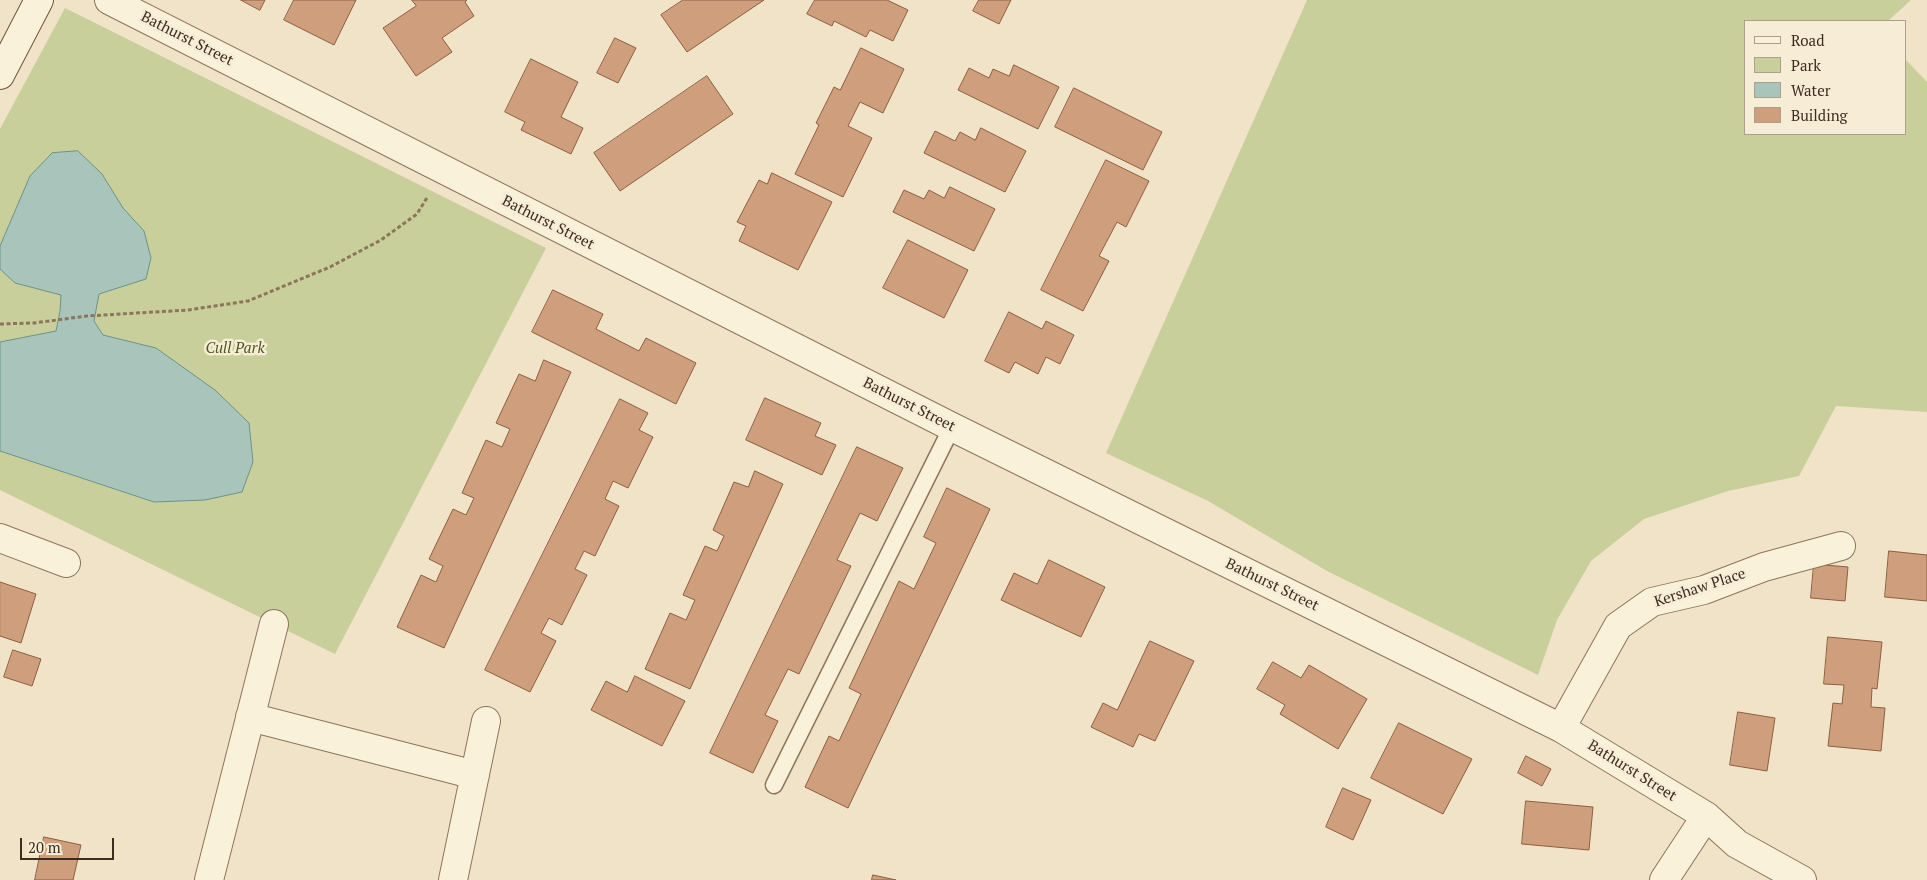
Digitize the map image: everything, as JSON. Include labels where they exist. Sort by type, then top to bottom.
[{"type":"street","points":[[0,75],[39,0]]},
{"type":"street","name":"Bathurst Street","points":[[109,0],[952,427],[1560,728],[1706,816],[1738,844],[1802,880]]},
{"type":"street","points":[[0,538],[66,563]]},
{"type":"street","name":"Kershaw Place","points":[[1560,728],[1618,626],[1652,602],[1704,590],[1764,566],[1841,546]]},
{"type":"street","points":[[210,880],[274,624]]},
{"type":"street","points":[[250,717],[475,775]]},
{"type":"street","points":[[453,880],[486,721]]},
{"type":"street","points":[[1664,880],[1706,816]]},
{"type":"lane","points":[[774,785],[952,427]]},
{"type":"path","points":[[0,324],[34,323],[87,316],[188,310],[248,301],[330,267],[381,240],[417,214],[431,191]]},
{"type":"green space","points":[[1307,0],[1911,0],[1889,20],[1744,20],[1744,135],[1907,135],[1907,61],[1927,82],[1927,412],[1836,406],[1799,476],[1728,491],[1644,519],[1591,561],[1557,620],[1538,675],[1327,571],[1208,501],[1106,453]]},
{"type":"green space","name":"Cull Park","points":[[65,8],[546,248],[335,654],[0,490],[0,129]]},
{"type":"water","points":[[78,151],[102,174],[123,208],[144,231],[151,258],[146,279],[99,294],[94,321],[103,335],[156,348],[215,390],[249,423],[253,462],[242,492],[205,500],[154,502],[0,451],[0,342],[56,331],[61,295],[15,283],[0,269],[0,246],[30,176],[52,153]]},
{"type":"building","points":[[241,0],[265,0],[260,10]]},
{"type":"building","points":[[294,0],[356,0],[334,45],[284,20]]},
{"type":"building","points":[[412,0],[467,0],[465,2],[474,16],[442,38],[452,52],[416,76],[383,28],[416,6]]},
{"type":"building","points":[[683,0],[764,0],[687,52],[661,15]]},
{"type":"building","points":[[815,0],[887,0],[908,10],[893,41],[870,30],[866,37],[834,21],[832,26],[807,14]]},
{"type":"building","points":[[979,0],[1011,0],[999,24],[973,11]]},
{"type":"building","points":[[615,38],[636,48],[618,83],[597,73]]},
{"type":"building","points":[[861,48],[904,69],[883,113],[860,102],[848,126],[872,138],[843,197],[795,174],[819,125],[816,123],[834,87],[840,90]]},
{"type":"building","points":[[531,59],[578,82],[561,117],[583,128],[571,154],[521,130],[525,122],[505,112]]},
{"type":"building","points":[[1014,65],[1059,87],[1038,129],[958,90],[969,68],[989,78],[993,69],[1009,76]]},
{"type":"building","points":[[707,76],[733,114],[620,191],[594,153]]},
{"type":"building","points":[[1074,88],[1162,132],[1143,170],[1055,127]]},
{"type":"building","points":[[981,128],[1026,151],[1005,192],[924,153],[935,131],[955,141],[960,132],[975,140]]},
{"type":"building","points":[[1106,160],[1149,181],[1126,227],[1117,222],[1099,256],[1109,261],[1083,311],[1041,290]]},
{"type":"building","points":[[772,173],[832,202],[798,270],[739,241],[746,226],[737,222],[759,180],[767,184]]},
{"type":"building","points":[[950,187],[995,209],[974,251],[893,212],[904,190],[924,199],[929,190],[944,198]]},
{"type":"building","points":[[908,240],[968,270],[944,318],[883,288]]},
{"type":"building","points":[[553,290],[603,314],[596,329],[639,351],[646,338],[696,363],[676,404],[532,332]]},
{"type":"building","points":[[1009,312],[1042,329],[1046,321],[1074,335],[1060,364],[1046,357],[1038,374],[1015,362],[1009,373],[985,361]]},
{"type":"building","points":[[544,360],[571,372],[444,648],[397,627],[421,575],[436,582],[443,566],[429,559],[453,509],[466,515],[474,498],[462,493],[486,440],[502,447],[510,429],[496,423],[519,374],[535,381]]},
{"type":"building","points":[[765,398],[821,423],[815,436],[836,445],[822,475],[746,440]]},
{"type":"building","points":[[620,399],[648,413],[639,430],[653,437],[628,488],[613,481],[605,499],[619,506],[595,556],[584,551],[575,569],[587,575],[562,625],[549,618],[541,633],[556,641],[530,692],[485,670]]},
{"type":"building","points":[[857,447],[903,468],[877,521],[860,513],[837,560],[851,566],[799,674],[788,669],[765,715],[778,721],[753,773],[710,753]]},
{"type":"building","points":[[755,471],[783,484],[690,689],[645,669],[670,613],[686,620],[695,600],[683,595],[705,546],[717,551],[724,536],[713,530],[734,482],[748,487]]},
{"type":"building","points":[[947,488],[990,509],[848,808],[805,787],[829,736],[839,741],[861,694],[849,688],[899,581],[914,589],[936,543],[924,537]]},
{"type":"building","points":[[1889,551],[1927,555],[1927,601],[1885,597]]},
{"type":"building","points":[[1049,560],[1105,587],[1081,637],[1001,600],[1014,573],[1037,584]]},
{"type":"building","points":[[1814,564],[1848,567],[1845,601],[1811,598]]},
{"type":"building","points":[[0,582],[36,594],[21,643],[0,636]]},
{"type":"building","points":[[1828,637],[1882,642],[1877,689],[1872,688],[1871,707],[1885,708],[1881,751],[1828,746],[1833,703],[1842,704],[1844,685],[1824,684]]},
{"type":"building","points":[[1150,641],[1194,661],[1155,741],[1139,734],[1133,747],[1091,727],[1103,703],[1117,710]]},
{"type":"building","points":[[13,650],[41,659],[32,686],[4,677]]},
{"type":"building","points":[[1273,662],[1301,678],[1309,665],[1367,699],[1338,749],[1280,714],[1285,705],[1257,689]]},
{"type":"building","points":[[635,676],[685,701],[662,746],[591,710],[606,681],[627,692]]},
{"type":"building","points":[[1738,712],[1775,718],[1767,771],[1730,765]]},
{"type":"building","points":[[1399,723],[1472,759],[1443,814],[1371,778]]},
{"type":"building","points":[[1526,756],[1551,769],[1542,786],[1518,773]]},
{"type":"building","points":[[1343,788],[1371,800],[1353,840],[1326,827]]},
{"type":"building","points":[[1526,801],[1593,807],[1589,850],[1522,844]]},
{"type":"building","points":[[44,837],[81,845],[73,880],[35,880]]},
{"type":"building","points":[[873,875],[896,880],[872,880]]}]
